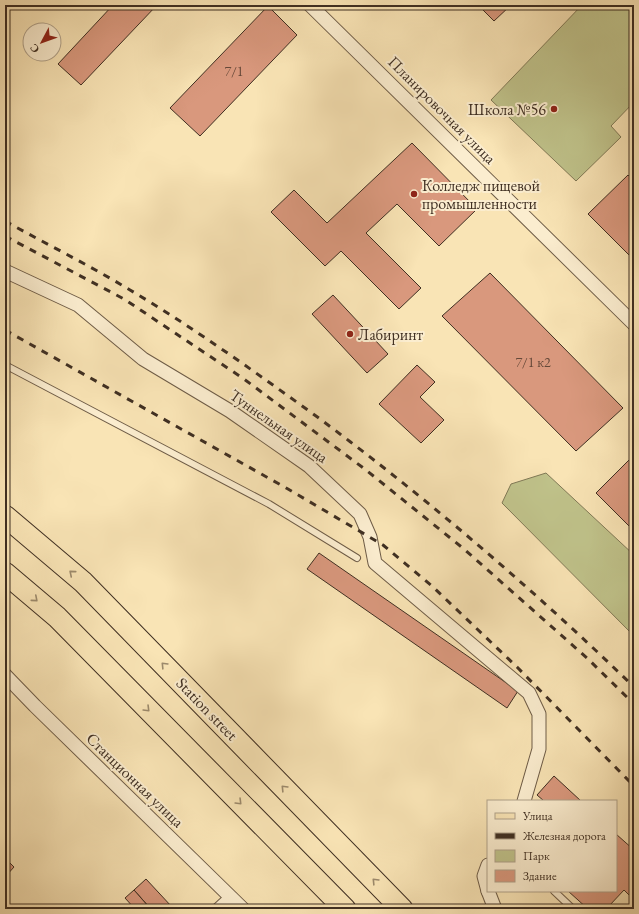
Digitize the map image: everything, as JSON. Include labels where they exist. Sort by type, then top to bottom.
[{"type":"main road","name":"Station street","points":[[5,516],[83,582],[402,909]]},
{"type":"main road","points":[[5,573],[56,618],[345,909]]},
{"type":"street","name":"Планировочная улица","points":[[310,5],[634,324]]},
{"type":"street","name":"Туннельная улица","points":[[5,271],[78,305],[143,359],[230,411],[309,466],[360,514],[370,537],[375,563],[529,693],[539,714],[539,749],[524,800]]},
{"type":"street","name":"Станционная улица","points":[[5,675],[230,898],[243,909]]},
{"type":"street","points":[[487,868],[484,876],[487,887]]},
{"type":"street","points":[[488,892],[495,909]]},
{"type":"street","points":[[219,909],[230,898]]},
{"type":"lane","points":[[5,365],[269,504],[357,558]]},
{"type":"lane","points":[[555,892],[573,909]]},
{"type":"green space","points":[[582,5],[634,5],[634,102],[611,126],[621,137],[576,181],[491,100]]},
{"type":"green space","points":[[546,473],[634,555],[634,636],[502,503],[511,484]]},
{"type":"building","points":[[113,5],[157,5],[81,85],[58,64],[62,62],[62,60]]},
{"type":"building","points":[[478,5],[511,5],[494,21]]},
{"type":"building","points":[[268,6],[297,35],[200,136],[170,108]]},
{"type":"building","points":[[412,143],[477,209],[439,246],[397,204],[366,233],[421,288],[399,309],[341,251],[325,266],[271,212],[294,190],[327,223]]},
{"type":"building","points":[[628,175],[634,181],[634,260],[588,214]]},
{"type":"building","points":[[490,273],[623,408],[576,451],[442,316]]},
{"type":"building","name":"Лабиринт","points":[[333,295],[388,354],[367,373],[312,314]]},
{"type":"building","points":[[417,365],[435,382],[420,397],[444,420],[421,443],[379,404]]},
{"type":"building","points":[[634,455],[634,531],[596,493]]},
{"type":"building","points":[[319,553],[518,691],[507,708],[307,569]]},
{"type":"building","points":[[554,776],[580,800],[543,800],[537,795]]},
{"type":"building","points":[[617,835],[634,850],[634,900],[624,890],[609,906],[612,909],[588,909],[569,892],[617,892]]},
{"type":"building","points":[[5,858],[14,867],[5,877]]},
{"type":"building","points":[[146,879],[172,907],[170,909],[151,909],[134,890]]},
{"type":"building","points":[[134,890],[148,906],[144,909],[135,909],[125,898]]},
{"type":"railway","points":[[5,221],[115,281],[154,305],[270,383],[358,447],[480,546],[558,615],[634,687]]},
{"type":"railway","points":[[5,236],[124,299],[244,379],[366,470],[464,549],[587,658],[634,704]]},
{"type":"railway","points":[[5,330],[288,489],[383,545],[432,586],[517,667],[634,786]]},
{"type":"place","name":"Школа №56","points":[[554,109]]},
{"type":"place","name":"Колледж пищевой промышленности","points":[[414,194]]},
{"type":"place","name":"Лабиринт","points":[[350,334]]}]
